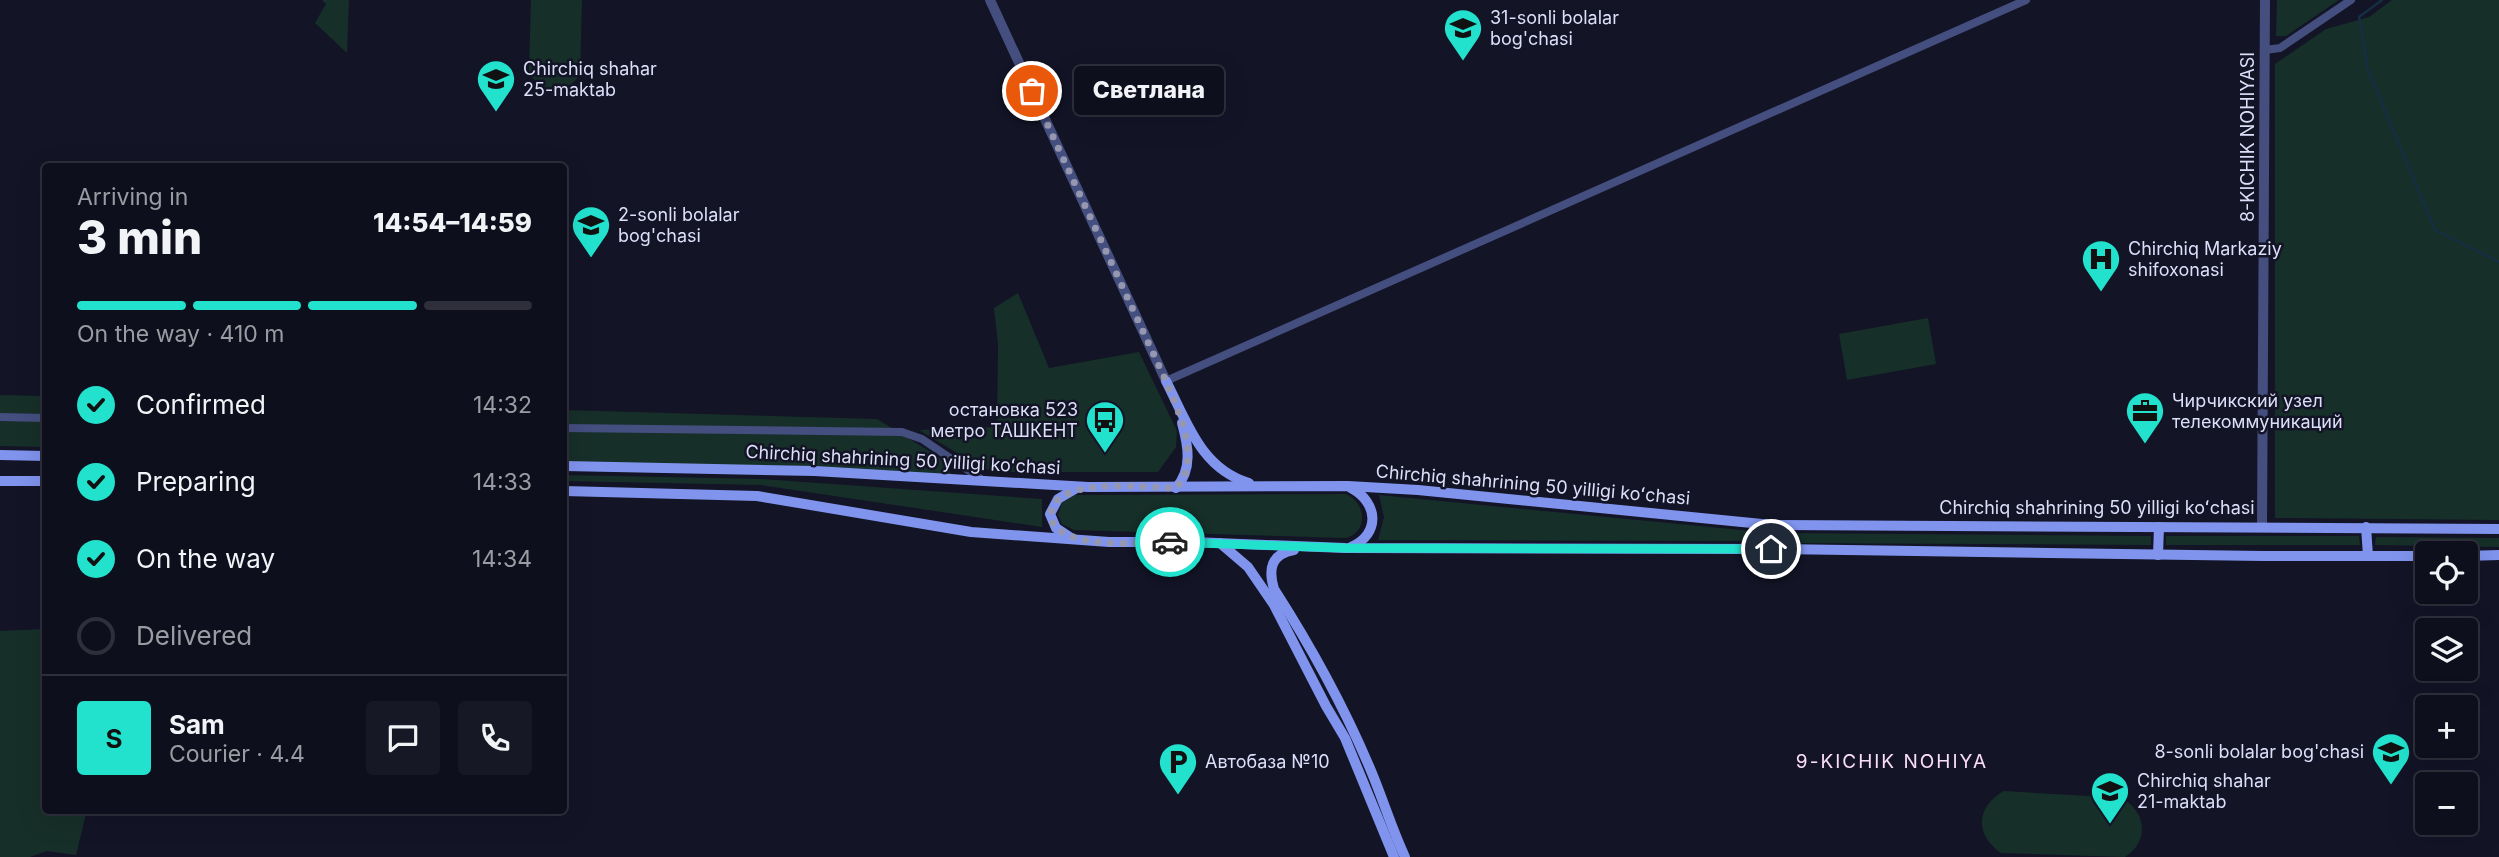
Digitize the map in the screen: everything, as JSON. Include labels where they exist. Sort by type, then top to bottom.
[{"type":"main road","points":[[1166,381],[1208,459],[1237,480],[1262,486]]},
{"type":"main road","points":[[1166,381],[1188,446],[1187,470],[1176,488]]},
{"type":"main road","points":[[0,456],[42,456]]},
{"type":"main road","name":"Chirchiq shahrining 50 yilligi koʻchasi","points":[[567,466],[815,471],[1088,487],[1348,486],[1418,490],[1772,524],[2499,529]]},
{"type":"main road","points":[[0,481],[42,481]]},
{"type":"main road","points":[[1345,548],[1366,538],[1373,517],[1366,498],[1348,486]]},
{"type":"main road","points":[[1086,540],[1071,538],[1059,531],[1053,524],[1051,514],[1054,503],[1062,495],[1088,487]]},
{"type":"main road","points":[[567,491],[757,496],[971,532],[1086,540],[1345,548],[1771,549],[2415,556]]},
{"type":"main road","points":[[1771,549],[1772,524]]},
{"type":"main road","points":[[2158,555],[2159,527]]},
{"type":"main road","points":[[2366,527],[2368,556]]},
{"type":"main road","points":[[1220,543],[1248,567],[1274,605],[1345,738],[1394,857]]},
{"type":"main road","points":[[1311,547],[1288,551],[1274,558],[1270,568],[1272,584],[1346,716],[1405,857]]},
{"type":"main road","points":[[2478,555],[2499,555]]},
{"type":"street","points":[[990,0],[1166,381],[2026,0]]},
{"type":"street","name":"8-KICHIK NOHIYASI","points":[[2262,526],[2265,0]]},
{"type":"street","points":[[2265,50],[2280,48],[2350,0]]},
{"type":"street","points":[[0,417],[42,418]]},
{"type":"street","points":[[567,428],[902,432],[922,439],[986,482]]},
{"type":"green space","points":[[322,0],[349,0],[347,53],[315,23],[326,4]]},
{"type":"green space","points":[[531,0],[582,0],[580,74],[575,81],[561,89],[547,89],[534,80],[529,72]]},
{"type":"green space","points":[[2277,0],[2339,0],[2286,36],[2276,36]]},
{"type":"green space","points":[[2392,0],[2499,0],[2499,520],[2275,518],[2275,64],[2326,29],[2369,17]]},
{"type":"green space","points":[[1018,293],[1049,368],[1139,352],[1177,431],[1176,447],[1158,472],[996,472],[980,467],[919,430],[997,427],[998,345],[994,308]]},
{"type":"green space","points":[[1928,318],[1936,364],[1847,380],[1839,334]]},
{"type":"green space","points":[[0,395],[42,396],[42,447],[0,446]]},
{"type":"green space","points":[[567,410],[877,419],[939,457],[948,465],[951,474],[567,462]]},
{"type":"green space","points":[[567,475],[761,479],[1042,499],[1042,527],[761,485],[567,481]]},
{"type":"green space","points":[[1346,494],[1358,504],[1362,517],[1359,529],[1346,538],[1074,530],[1062,524],[1058,515],[1062,503],[1075,495]]},
{"type":"green space","points":[[1379,495],[1762,532],[1763,536],[1758,541],[1378,540],[1384,517]]},
{"type":"green space","points":[[1781,533],[2151,536],[2151,545],[1780,543]]},
{"type":"green space","points":[[2166,536],[2359,536],[2360,545],[2166,545]]},
{"type":"green space","points":[[2376,537],[2499,538],[2499,547],[2478,547],[2478,541],[2415,541],[2415,546],[2375,545]]},
{"type":"green space","points":[[42,629],[42,814],[86,814],[76,855],[47,851],[30,857],[0,857],[0,631]]},
{"type":"green space","points":[[2004,791],[2122,798],[2136,811],[2142,827],[2141,835],[2133,850],[2125,857],[2001,853],[1986,838],[1982,821],[1988,805]]},
{"type":"waterway","points":[[2382,0],[2359,17],[2368,70],[2435,230],[2499,262]]},
{"type":"way so far","points":[[1032,91],[1166,381],[1188,446],[1187,470],[1176,488],[1088,487],[1072,490],[1054,503],[1051,519],[1059,531],[1078,540],[1170,542]]},
{"type":"place","name":"31-sonli bolalar bog'chasi","points":[[1463,62]]},
{"type":"place","name":"Светлана","points":[[1032,91]]},
{"type":"place","name":"Chirchiq shahar 25-maktab","points":[[496,113]]},
{"type":"place","name":"2-sonli bolalar bog'chasi","points":[[591,259]]},
{"type":"place","name":"Chirchiq Markaziy shifoxonasi","points":[[2101,293]]},
{"type":"place","name":"Чирчикский узел телекоммуникаций","points":[[2145,445]]},
{"type":"place","name":"остановка 523 метро ТАШКЕНТ","points":[[1105,454]]},
{"type":"place","name":"8-sonli bolalar bog'chasi","points":[[2391,786]]},
{"type":"place","name":"Автобаза №10","points":[[1178,796]]},
{"type":"place","name":"Chirchiq shahar 21-maktab","points":[[2110,825]]},
{"type":"district","name":"9-KICHIK NOHIYA","points":[[1892,761]]},
{"type":"route","points":[[1170,542],[1345,548],[1771,549]]}]
